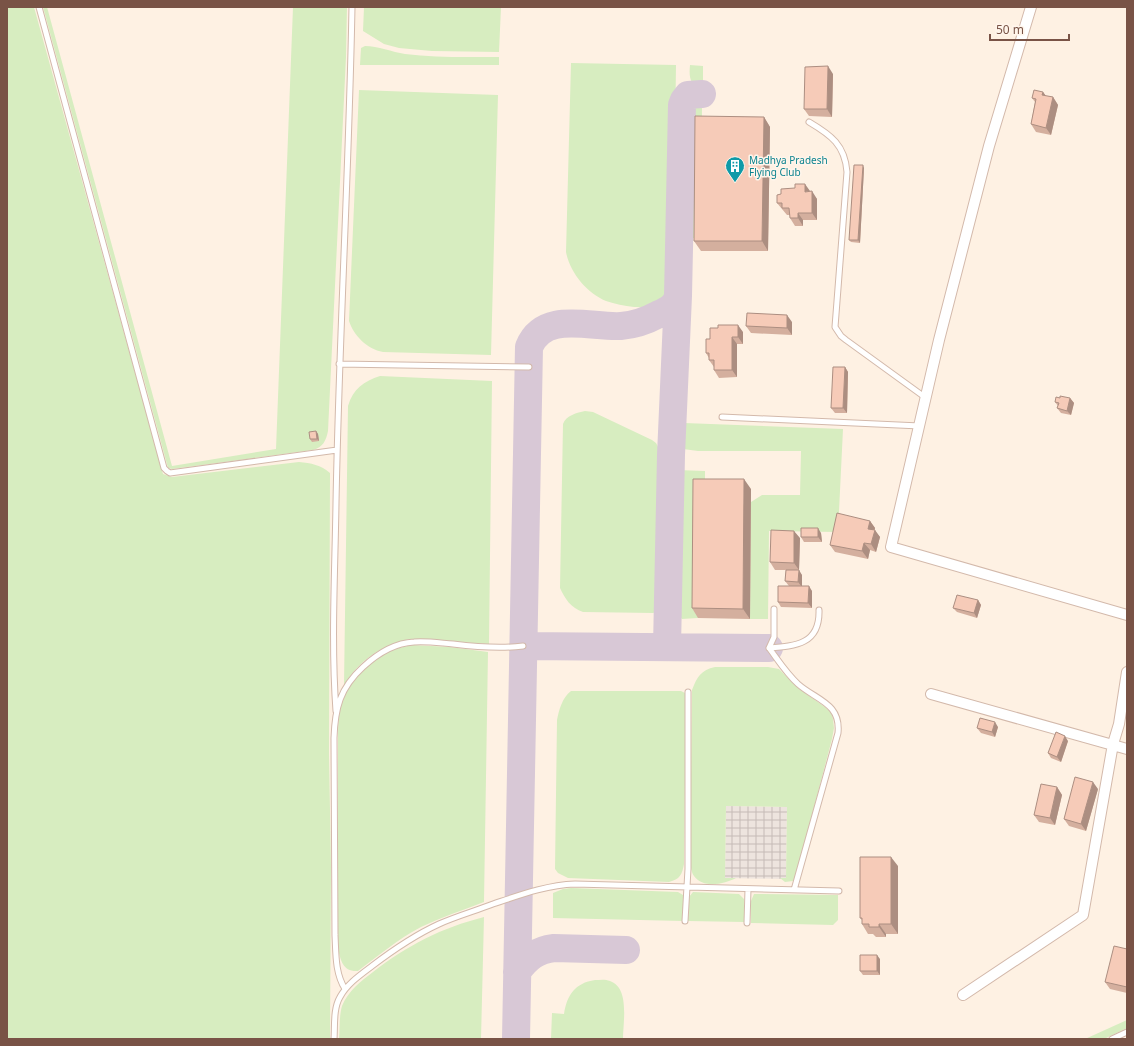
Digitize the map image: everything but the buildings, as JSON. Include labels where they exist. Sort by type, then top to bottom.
[{"type":"street","points":[[1031,7],[991,139],[939,340],[891,547],[1127,615]]},
{"type":"street","points":[[963,995],[1083,915],[1113,744],[1123,724],[1127,672]]},
{"type":"street","points":[[931,694],[1127,749]]},
{"type":"lane","points":[[39,7],[165,469],[170,473],[337,450]]},
{"type":"lane","points":[[336,711],[333,669],[337,450],[352,7]]},
{"type":"lane","points":[[809,122],[833,138],[844,153],[846,162],[847,172],[835,327],[841,336],[846,340],[926,398]]},
{"type":"lane","points":[[339,364],[529,367]]},
{"type":"lane","points":[[722,417],[920,426]]},
{"type":"lane","points":[[769,648],[774,637],[774,609]]},
{"type":"lane","points":[[769,648],[792,646],[801,643],[810,637],[818,624],[819,610]]},
{"type":"lane","points":[[345,990],[341,983],[337,966],[335,935],[333,774],[334,727],[336,711],[341,695],[346,686],[357,673],[382,652],[393,647],[414,642],[485,648],[523,646]]},
{"type":"lane","points":[[769,648],[784,669],[798,684],[829,705],[834,711],[839,724],[838,733],[794,890]]},
{"type":"lane","points":[[685,921],[688,869],[688,692]]},
{"type":"lane","points":[[334,1039],[337,1004],[345,990],[352,982],[386,955],[418,934],[440,924],[518,895],[563,884],[839,891]]},
{"type":"lane","points":[[747,923],[748,889]]},
{"type":"lane","points":[[1112,1039],[1127,1032]]},
{"type":"shaded area","points":[[726,806],[787,807],[786,879],[725,878]]},
{"type":"green space","points":[[7,7],[34,7],[163,474],[172,477],[299,462],[316,465],[330,473],[330,1039],[7,1039]]},
{"type":"green space","points":[[43,7],[47,7],[172,466],[276,449],[293,7],[347,7],[346,57],[328,431],[325,441],[319,447],[313,450],[172,469],[168,468]]},
{"type":"green space","points":[[364,7],[501,7],[499,52],[432,51],[399,48],[384,44],[363,31]]},
{"type":"green space","points":[[365,46],[405,54],[428,56],[499,57],[499,65],[360,65],[361,48]]},
{"type":"green space","points":[[571,63],[676,65],[673,278],[666,297],[658,305],[646,308],[620,305],[606,301],[586,288],[575,275],[568,260],[566,252]]},
{"type":"green space","points":[[690,65],[703,66],[703,87],[698,87],[692,83],[690,77]]},
{"type":"green space","points":[[359,90],[498,95],[491,355],[383,352],[367,345],[358,337],[351,327],[349,321]]},
{"type":"green space","points":[[697,103],[702,104],[701,238],[685,238],[688,115],[693,105]]},
{"type":"green space","points":[[380,376],[492,381],[489,644],[409,639],[389,646],[372,655],[357,668],[344,685],[348,406],[356,390],[360,386],[369,380]]},
{"type":"green space","points":[[585,411],[593,412],[652,440],[656,443],[663,456],[665,478],[660,608],[657,612],[583,612],[569,603],[560,588],[563,424],[569,416]]},
{"type":"green space","points":[[684,423],[843,429],[838,532],[769,531],[768,619],[750,619],[751,502],[762,495],[800,495],[801,451],[698,451],[683,449],[682,440]]},
{"type":"green space","points":[[677,470],[705,471],[705,489],[700,489],[698,618],[682,619],[676,612]]},
{"type":"green space","points":[[413,645],[450,647],[488,652],[484,902],[421,927],[396,942],[358,971],[353,971],[346,968],[340,958],[338,949],[338,721],[340,708],[342,700],[350,684],[362,670],[376,658],[392,650]]},
{"type":"green space","points":[[715,667],[768,667],[779,669],[798,688],[831,712],[834,728],[832,739],[796,876],[793,881],[785,882],[780,878],[786,878],[787,807],[726,806],[725,878],[736,878],[726,882],[708,884],[698,880],[692,873],[690,861],[692,690],[696,681],[703,672]]},
{"type":"green space","points":[[571,691],[681,691],[685,693],[684,864],[678,878],[669,882],[568,878],[558,873],[555,869],[557,720],[563,701]]},
{"type":"green space","points":[[571,888],[678,892],[683,895],[683,921],[553,918],[553,893]]},
{"type":"green space","points":[[693,892],[739,894],[744,899],[744,922],[688,921],[689,897]]},
{"type":"green space","points":[[754,894],[838,895],[838,920],[833,925],[751,923],[751,901]]},
{"type":"green space","points":[[484,917],[481,1039],[339,1039],[342,1006],[351,991],[364,979],[386,962],[426,938],[453,926]]},
{"type":"green space","points":[[595,980],[610,981],[616,985],[620,991],[624,1006],[623,1039],[551,1039],[552,1013],[564,1014],[567,1001],[573,991],[582,984]]},
{"type":"green space","points":[[1127,1020],[1127,1028],[1104,1039],[1085,1039]]},
{"type":"taxiway","points":[[516,1039],[529,347],[536,336],[545,328],[569,323],[609,326],[631,325],[662,312],[671,307],[675,302],[678,296],[682,105],[688,95],[702,94]]},
{"type":"taxiway","points":[[667,647],[671,455],[678,296]]},
{"type":"taxiway","points":[[523,646],[769,648]]},
{"type":"taxiway","points":[[517,972],[537,953],[548,949],[626,950]]},
{"type":"place","name":"Madhya Pradesh Flying Club","points":[[735,183]]}]
